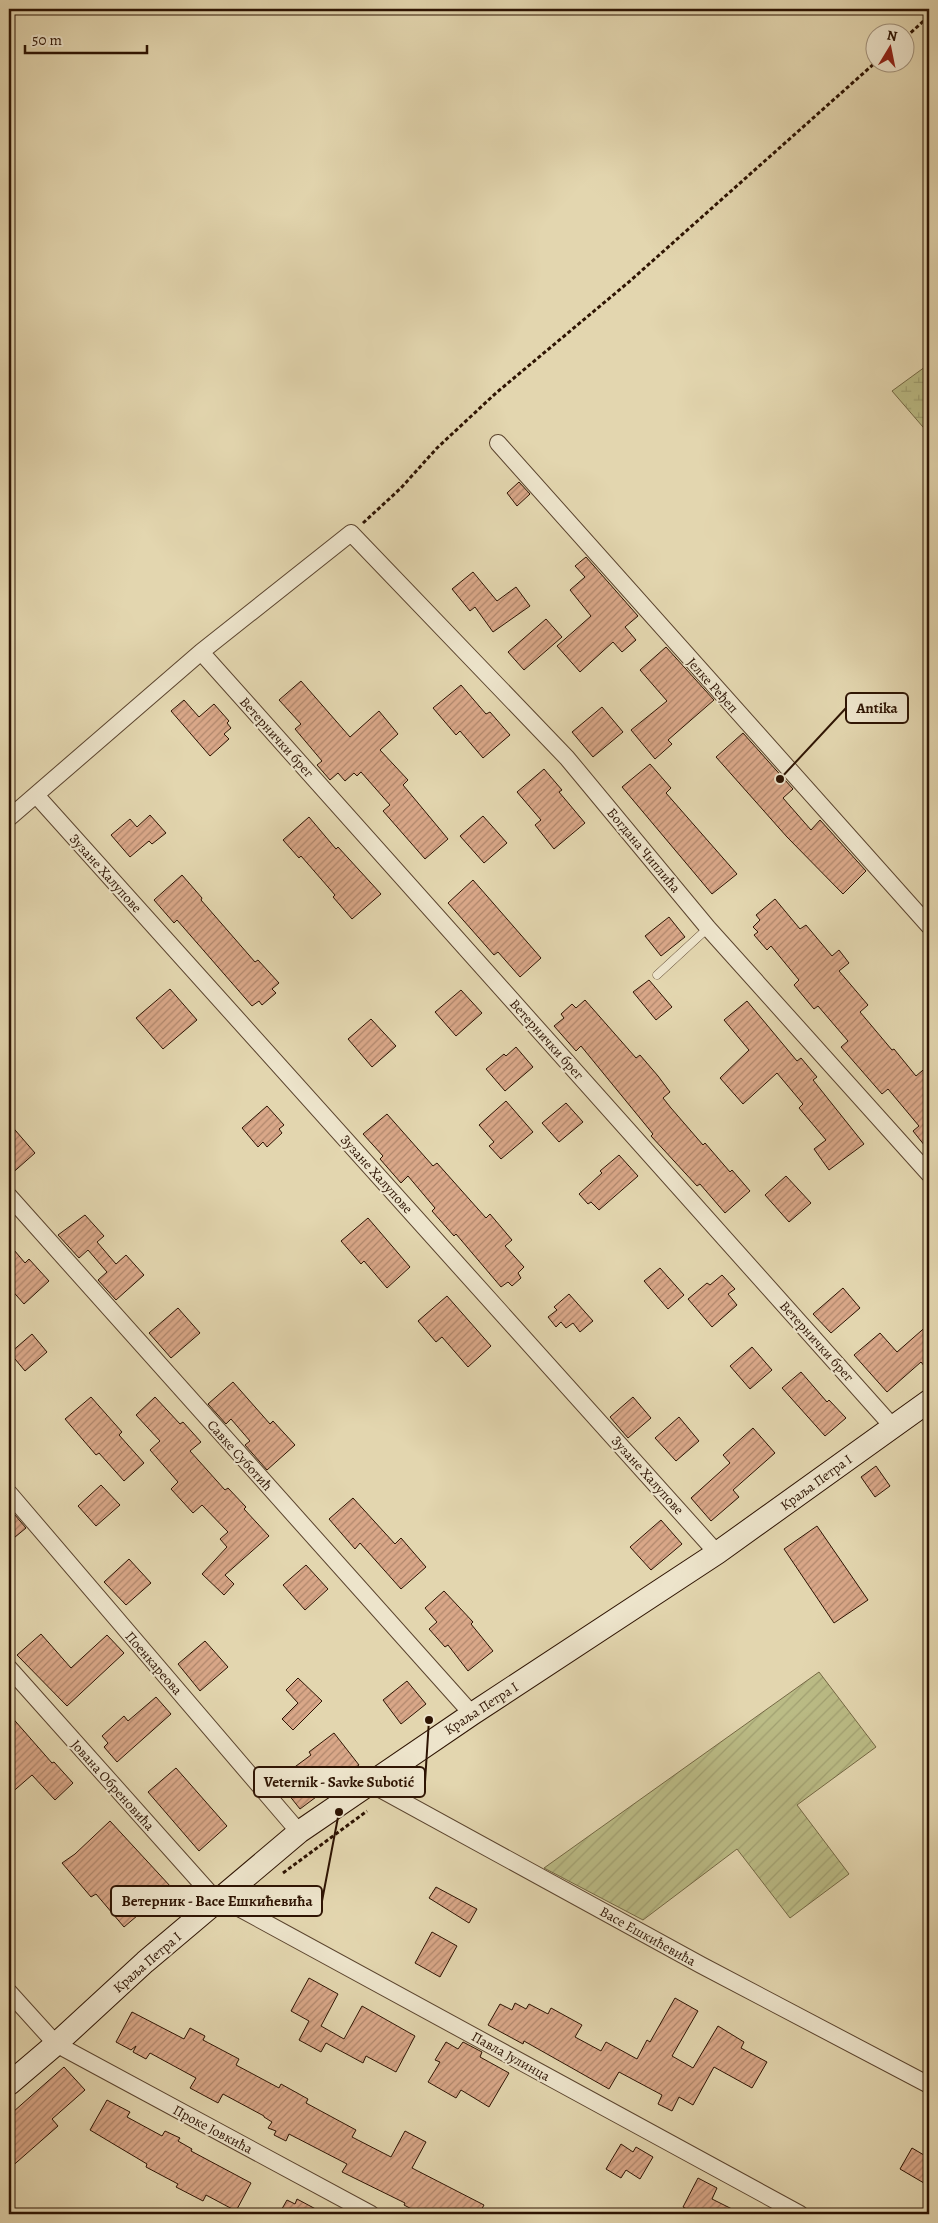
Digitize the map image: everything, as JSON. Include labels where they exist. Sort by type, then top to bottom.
[{"type":"street","name":"Јелке Ређеп","points":[[498,443],[929,926]]},
{"type":"street","points":[[9,818],[201,652],[351,533]]},
{"type":"street","name":"Богдана Чиплића","points":[[351,533],[567,758],[708,928],[929,1174]]},
{"type":"street","name":"Ветернички брег","points":[[201,652],[893,1427]]},
{"type":"street","name":"Зузане Халупове","points":[[36,795],[718,1553]]},
{"type":"street","name":"Савке Суботић","points":[[9,1196],[472,1714]]},
{"type":"street","name":"Краља Петра I","points":[[9,2084],[56,2044],[145,1962],[299,1832],[472,1714],[718,1553],[929,1401]]},
{"type":"street","name":"Поенкареова","points":[[9,1493],[299,1832]]},
{"type":"street","name":"Јована Обреновића","points":[[9,1668],[221,1898]]},
{"type":"street","name":"Васе Ешкићевића","points":[[369,1783],[701,1965],[929,2085]]},
{"type":"street","name":"Павла Јулинца","points":[[221,1898],[800,2214]]},
{"type":"street","name":"Проке Јовкића","points":[[9,1992],[56,2044],[371,2214]]},
{"type":"lane","points":[[657,975],[708,928]]},
{"type":"path","points":[[916,27],[929,16]]},
{"type":"path","points":[[351,533],[401,488],[437,448],[496,394],[630,281],[866,71]]},
{"type":"path","points":[[277,1877],[390,1794]]},
{"type":"green space","points":[[929,364],[929,434],[892,391]]},
{"type":"green space","points":[[819,1672],[876,1747],[797,1805],[849,1874],[790,1918],[737,1849],[643,1920],[544,1868]]},
{"type":"building","points":[[519,482],[530,494],[517,506],[507,493]]},
{"type":"building","points":[[586,557],[638,616],[625,627],[636,640],[622,652],[613,642],[580,672],[557,646],[591,616],[570,590],[585,577],[575,566]]},
{"type":"building","points":[[473,572],[497,601],[516,587],[530,606],[493,632],[475,607],[470,611],[452,589]]},
{"type":"building","points":[[546,619],[562,637],[524,670],[508,652]]},
{"type":"building","points":[[666,647],[714,700],[668,740],[672,744],[655,759],[631,730],[667,701],[640,670]]},
{"type":"building","points":[[301,681],[350,737],[379,711],[398,734],[380,750],[408,780],[403,785],[448,839],[425,859],[383,811],[390,805],[361,772],[357,776],[354,773],[345,781],[338,773],[330,780],[317,765],[322,761],[295,729],[301,724],[279,700]]},
{"type":"building","points":[[461,685],[486,714],[490,712],[510,735],[483,758],[460,731],[456,735],[433,708]]},
{"type":"building","points":[[184,700],[199,717],[214,704],[229,721],[227,723],[231,728],[224,734],[229,739],[210,756],[171,711]]},
{"type":"building","points":[[602,707],[623,732],[593,757],[572,732]]},
{"type":"building","points":[[743,733],[793,789],[783,798],[811,830],[820,820],[866,871],[843,894],[787,837],[716,757]]},
{"type":"building","points":[[650,764],[671,788],[666,793],[737,874],[712,894],[622,787]]},
{"type":"building","points":[[544,769],[562,790],[559,792],[585,823],[554,849],[535,825],[541,820],[517,792]]},
{"type":"building","points":[[150,815],[166,833],[152,844],[149,841],[130,857],[111,835],[130,819],[137,827]]},
{"type":"building","points":[[483,816],[507,843],[484,863],[460,836]]},
{"type":"building","points":[[309,817],[336,849],[338,847],[381,894],[352,919],[333,897],[335,895],[301,856],[299,858],[283,840]]},
{"type":"building","points":[[182,875],[202,898],[201,900],[255,962],[258,960],[279,983],[272,989],[276,993],[262,1005],[259,1001],[252,1006],[177,920],[174,923],[154,900]]},
{"type":"building","points":[[473,880],[541,958],[520,977],[498,952],[494,955],[448,903]]},
{"type":"building","points":[[775,899],[800,929],[806,925],[832,956],[839,950],[849,963],[839,971],[868,1005],[860,1012],[916,1076],[929,1065],[929,1151],[913,1131],[919,1126],[888,1089],[882,1094],[841,1047],[848,1041],[818,1006],[814,1009],[794,985],[799,980],[771,946],[767,950],[754,935],[758,932],[753,927],[760,920],[756,915]]},
{"type":"building","points":[[669,917],[685,937],[661,956],[645,936]]},
{"type":"building","points":[[649,980],[672,1007],[656,1020],[633,992]]},
{"type":"building","points":[[170,989],[197,1020],[163,1049],[136,1018]]},
{"type":"building","points":[[461,990],[482,1013],[456,1036],[435,1012]]},
{"type":"building","points":[[585,1000],[636,1058],[640,1055],[670,1092],[663,1098],[671,1108],[703,1145],[705,1143],[730,1172],[732,1170],[750,1191],[725,1213],[700,1184],[697,1186],[651,1136],[653,1134],[581,1046],[576,1051],[554,1026],[564,1018],[561,1014],[572,1004],[576,1008]]},
{"type":"building","points":[[747,1001],[797,1061],[801,1058],[817,1077],[813,1080],[864,1144],[829,1170],[814,1149],[826,1140],[799,1108],[803,1104],[777,1073],[743,1104],[720,1078],[749,1050],[724,1020]]},
{"type":"building","points":[[371,1019],[396,1046],[372,1067],[348,1039]]},
{"type":"building","points":[[516,1047],[533,1067],[505,1091],[486,1069]]},
{"type":"building","points":[[506,1101],[533,1132],[501,1159],[489,1146],[494,1142],[479,1125]]},
{"type":"building","points":[[566,1103],[583,1122],[559,1142],[542,1123]]},
{"type":"building","points":[[267,1106],[284,1125],[279,1129],[282,1133],[267,1147],[263,1142],[258,1147],[242,1128]]},
{"type":"building","points":[[387,1114],[433,1166],[437,1163],[486,1218],[490,1214],[512,1240],[505,1246],[524,1267],[518,1273],[521,1278],[512,1286],[508,1282],[501,1287],[456,1234],[454,1236],[432,1211],[435,1208],[408,1176],[401,1183],[380,1159],[383,1156],[363,1134]]},
{"type":"building","points":[[9,1123],[35,1153],[9,1176]]},
{"type":"building","points":[[619,1155],[638,1176],[599,1210],[591,1202],[588,1204],[579,1194],[602,1173],[600,1171]]},
{"type":"building","points":[[786,1176],[811,1203],[789,1222],[765,1195]]},
{"type":"building","points":[[85,1215],[104,1236],[97,1242],[116,1264],[126,1255],[144,1275],[116,1300],[98,1280],[107,1272],[88,1250],[79,1258],[58,1235]]},
{"type":"building","points":[[368,1218],[410,1267],[387,1288],[364,1261],[361,1264],[341,1241]]},
{"type":"building","points":[[9,1244],[25,1263],[29,1259],[49,1281],[24,1304],[9,1287]]},
{"type":"building","points":[[660,1268],[684,1295],[668,1309],[644,1281]]},
{"type":"building","points":[[722,1275],[735,1289],[728,1294],[737,1305],[712,1327],[688,1299],[707,1283],[710,1285]]},
{"type":"building","points":[[843,1288],[860,1308],[831,1333],[813,1314]]},
{"type":"building","points":[[569,1294],[593,1321],[580,1332],[573,1323],[566,1328],[561,1322],[556,1327],[548,1317],[557,1310],[554,1307]]},
{"type":"building","points":[[447,1296],[491,1346],[468,1367],[442,1337],[436,1342],[418,1321]]},
{"type":"building","points":[[178,1308],[200,1333],[171,1358],[149,1333]]},
{"type":"building","points":[[929,1324],[929,1372],[921,1362],[887,1392],[854,1355],[880,1333],[897,1352]]},
{"type":"building","points":[[32,1334],[47,1352],[25,1371],[10,1353]]},
{"type":"building","points":[[752,1347],[772,1370],[750,1389],[730,1366]]},
{"type":"building","points":[[801,1372],[827,1402],[829,1400],[846,1418],[825,1436],[782,1388]]},
{"type":"building","points":[[233,1382],[270,1424],[273,1421],[295,1445],[267,1470],[245,1445],[250,1441],[231,1419],[226,1424],[208,1404]]},
{"type":"building","points":[[91,1397],[122,1432],[119,1435],[144,1463],[124,1481],[99,1453],[96,1455],[65,1419]]},
{"type":"building","points":[[155,1397],[180,1424],[183,1422],[201,1442],[190,1451],[225,1490],[228,1488],[246,1507],[244,1509],[269,1536],[225,1575],[234,1584],[224,1595],[202,1574],[227,1547],[220,1539],[228,1532],[202,1505],[193,1513],[171,1489],[178,1482],[150,1450],[160,1441],[136,1415]]},
{"type":"building","points":[[633,1397],[651,1418],[628,1438],[610,1417]]},
{"type":"building","points":[[679,1417],[699,1441],[676,1461],[655,1438]]},
{"type":"building","points":[[753,1428],[775,1453],[733,1490],[739,1497],[711,1521],[691,1498],[730,1463],[723,1455]]},
{"type":"building","points":[[876,1466],[890,1486],[875,1497],[861,1477]]},
{"type":"building","points":[[101,1485],[120,1505],[96,1526],[78,1506]]},
{"type":"building","points":[[353,1498],[395,1544],[401,1538],[426,1567],[401,1589],[360,1543],[355,1549],[329,1519]]},
{"type":"building","points":[[9,1508],[26,1528],[9,1542]]},
{"type":"building","points":[[661,1520],[682,1544],[651,1570],[630,1547]]},
{"type":"building","points":[[817,1526],[868,1600],[834,1623],[784,1549]]},
{"type":"building","points":[[129,1559],[151,1583],[126,1605],[104,1582]]},
{"type":"building","points":[[306,1565],[328,1589],[305,1610],[283,1585]]},
{"type":"building","points":[[444,1591],[473,1622],[471,1624],[493,1651],[468,1671],[448,1645],[445,1647],[429,1629],[437,1622],[425,1608]]},
{"type":"building","points":[[41,1634],[71,1668],[107,1635],[124,1653],[67,1706],[17,1655]]},
{"type":"building","points":[[205,1641],[228,1667],[200,1691],[178,1664]]},
{"type":"building","points":[[298,1678],[322,1701],[293,1730],[282,1719],[298,1703],[286,1690]]},
{"type":"building","points":[[407,1681],[426,1704],[401,1724],[383,1700]]},
{"type":"building","points":[[156,1697],[171,1714],[117,1762],[104,1747],[108,1743],[102,1736],[124,1716],[128,1721]]},
{"type":"building","points":[[9,1714],[52,1763],[54,1762],[73,1783],[55,1800],[32,1775],[9,1795]]},
{"type":"building","points":[[334,1733],[359,1765],[300,1809],[277,1780],[311,1755],[309,1752]]},
{"type":"building","points":[[176,1768],[227,1826],[199,1851],[148,1792]]},
{"type":"building","points":[[110,1821],[171,1887],[124,1927],[96,1894],[91,1897],[62,1863],[75,1854]]},
{"type":"building","points":[[436,1887],[477,1909],[469,1923],[429,1898]]},
{"type":"building","points":[[432,1932],[457,1946],[440,1977],[415,1963]]},
{"type":"building","points":[[309,1978],[338,1994],[321,2026],[344,2039],[362,2006],[415,2036],[396,2072],[366,2056],[363,2063],[326,2043],[321,2052],[299,2040],[309,2021],[291,2011]]},
{"type":"building","points":[[675,1998],[698,2011],[672,2056],[693,2068],[718,2026],[744,2042],[741,2048],[767,2062],[752,2088],[714,2067],[693,2105],[679,2097],[672,2111],[658,2104],[662,2095],[619,2072],[609,2089],[524,2041],[523,2044],[488,2025],[500,2004],[512,2010],[515,2003],[526,2009],[529,2004],[548,2014],[551,2008],[582,2025],[575,2037],[601,2051],[606,2042],[637,2059],[647,2040],[650,2042]]},
{"type":"building","points":[[132,2012],[184,2039],[190,2028],[205,2036],[203,2040],[239,2059],[236,2065],[279,2088],[281,2084],[308,2099],[306,2103],[356,2130],[352,2137],[391,2157],[405,2131],[426,2142],[412,2168],[484,2205],[479,2214],[421,2214],[404,2205],[405,2203],[342,2172],[347,2164],[289,2134],[286,2141],[274,2135],[276,2131],[268,2128],[272,2122],[264,2116],[223,2094],[218,2103],[190,2088],[196,2078],[150,2053],[146,2059],[133,2052],[136,2046],[131,2050],[116,2042]]},
{"type":"building","points":[[446,2042],[458,2049],[463,2042],[482,2052],[480,2057],[509,2073],[489,2107],[461,2090],[456,2098],[428,2082],[440,2062],[435,2060]]},
{"type":"building","points":[[64,2067],[85,2090],[52,2119],[58,2126],[9,2169],[9,2112],[13,2112]]},
{"type":"building","points":[[107,2100],[130,2112],[127,2117],[162,2136],[165,2131],[180,2138],[178,2141],[192,2149],[191,2151],[251,2183],[236,2211],[206,2195],[203,2201],[176,2187],[178,2184],[146,2167],[147,2164],[90,2130]]},
{"type":"building","points":[[621,2144],[633,2152],[636,2147],[653,2157],[640,2179],[626,2170],[621,2178],[606,2169]]},
{"type":"building","points":[[912,2148],[929,2158],[929,2186],[900,2169]]},
{"type":"building","points":[[698,2178],[717,2188],[712,2199],[742,2214],[697,2214],[683,2207]]},
{"type":"building","points":[[297,2199],[325,2214],[279,2214],[287,2200],[295,2204]]},
{"type":"place","name":"Antika","points":[[780,779]]},
{"type":"place","name":"Veternik - Savke Subotić","points":[[429,1720]]},
{"type":"place","name":"Ветерник - Васе Ешкићевића","points":[[339,1812]]}]
